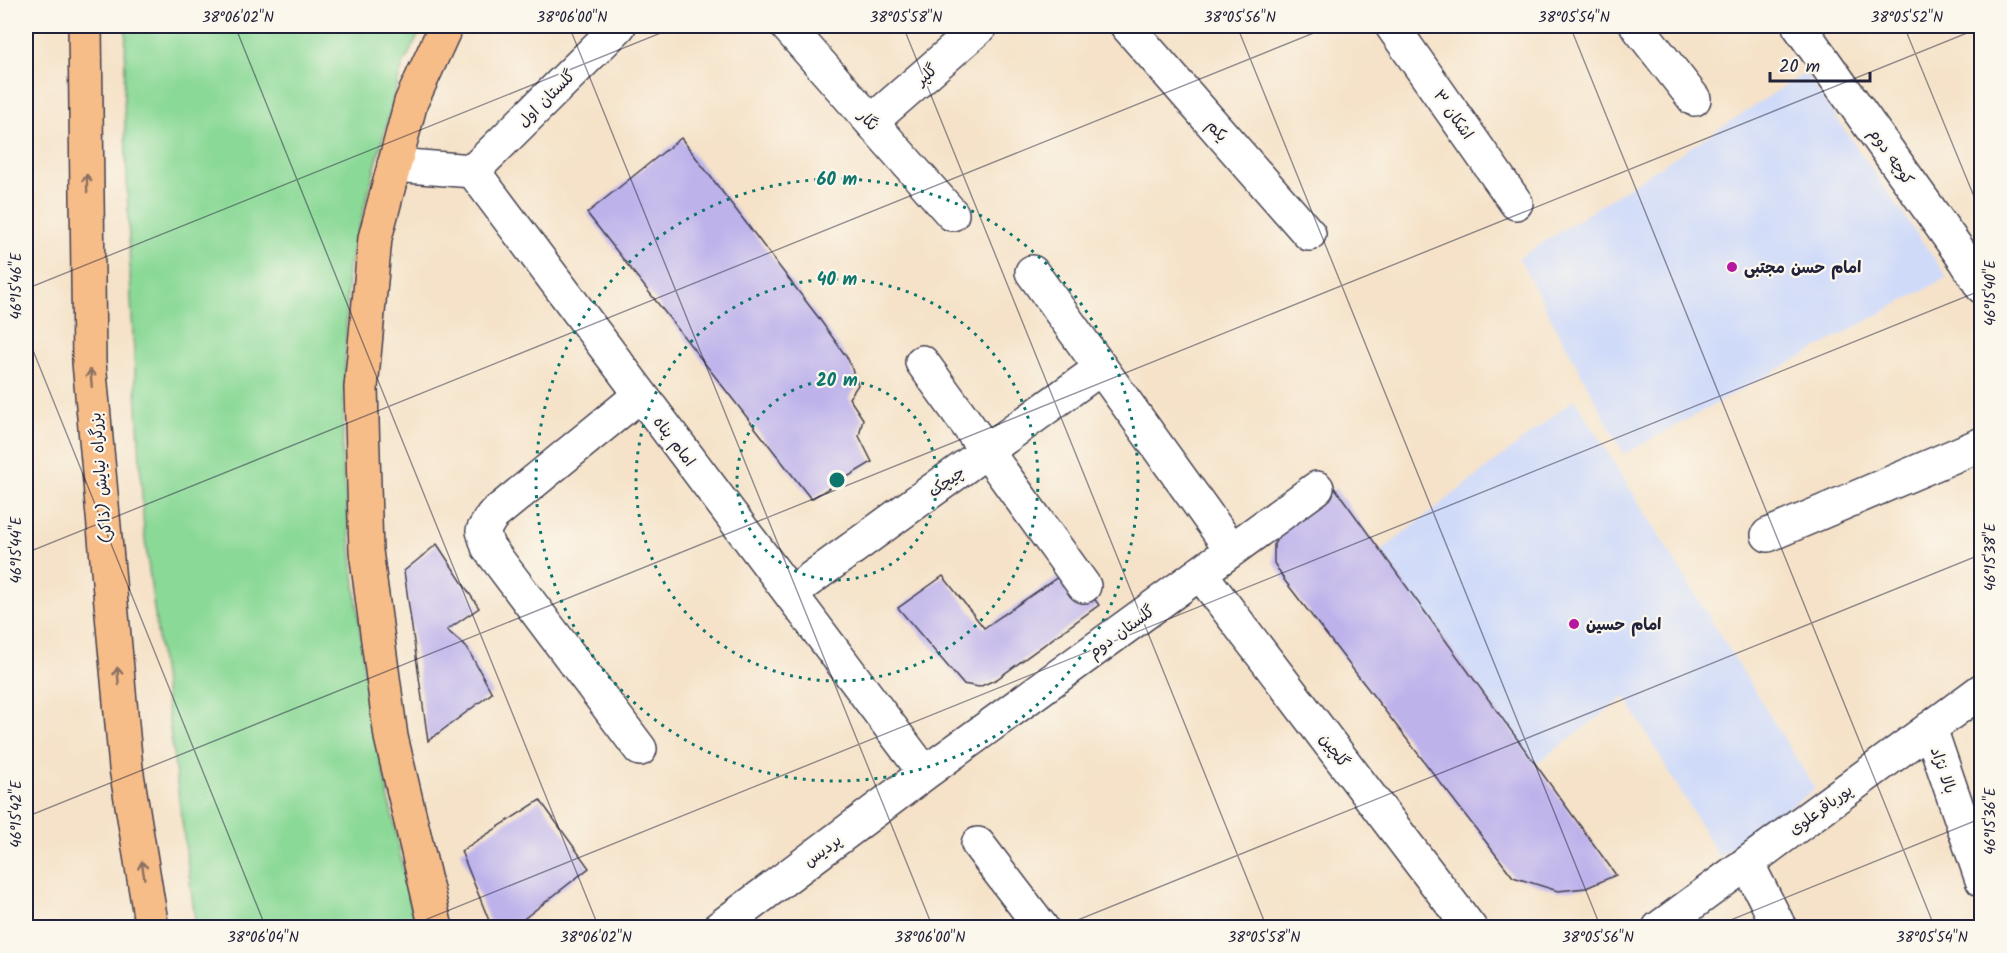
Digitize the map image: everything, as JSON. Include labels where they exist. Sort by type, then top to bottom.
[{"type":"highway","name":"بزرگراه نیایش (ذاکر)","points":[[85,26],[89,362],[126,768],[152,927]]},
{"type":"highway","points":[[436,927],[391,736],[366,551],[361,388],[375,238],[411,102],[446,26]]},
{"type":"street","name":"گلستان اول","points":[[473,171],[619,26]]},
{"type":"street","name":"نگار","points":[[787,26],[952,214]]},
{"type":"street","name":"گلپر","points":[[871,122],[981,26]]},
{"type":"street","name":"یکم","points":[[1127,26],[1309,234]]},
{"type":"street","name":"اشکان ۳","points":[[1392,26],[1516,203]]},
{"type":"street","points":[[1637,26],[1694,99]]},
{"type":"street","name":"کوچه دوم","points":[[1799,26],[1966,261],[1982,287]]},
{"type":"street","points":[[394,165],[473,171]]},
{"type":"street","name":"امام پناه","points":[[473,171],[925,773]]},
{"type":"street","points":[[1032,273],[1232,550]]},
{"type":"street","points":[[922,362],[1084,586]]},
{"type":"street","name":"چیچک","points":[[791,593],[1101,368]]},
{"type":"street","points":[[640,395],[492,516],[483,531],[488,547],[640,748]]},
{"type":"street","points":[[1768,536],[1982,444]]},
{"type":"street","name":"گلستان دوم","points":[[925,773],[1317,488]]},
{"type":"street","name":"گلچین","points":[[1200,573],[1470,927]]},
{"type":"street","name":"پورباقرعلوی","points":[[1659,927],[1982,690]]},
{"type":"street","name":"بالا نژاد","points":[[1930,728],[1982,880]]},
{"type":"street","name":"پردیس","points":[[719,927],[925,773]]},
{"type":"street","points":[[978,844],[1042,927]]},
{"type":"street","points":[[1747,863],[1780,927]]},
{"type":"shaded area","name":"امام حسن مجتبی","points":[[1805,73],[1947,277],[1624,454],[1519,258]]},
{"type":"shaded area","name":"امام حسین","points":[[1575,399],[1815,789],[1719,857],[1625,697],[1536,764],[1381,551]]},
{"type":"green space","points":[[126,26],[423,26],[402,67],[348,268],[342,463],[366,687],[415,927],[196,927],[144,532],[131,299],[124,97]]},
{"type":"building","points":[[681,138],[818,317],[848,359],[858,385],[849,398],[863,419],[859,436],[872,462],[811,499],[587,213]]},
{"type":"building","points":[[1335,488],[1616,875],[1586,888],[1558,891],[1513,877],[1285,581],[1274,563],[1274,544],[1283,529]]},
{"type":"building","points":[[437,544],[479,608],[447,630],[467,648],[492,693],[428,741],[404,571]]},
{"type":"building","points":[[1071,568],[1099,605],[997,679],[979,687],[963,684],[898,608],[943,576],[984,628]]},
{"type":"building","points":[[540,800],[589,868],[512,928],[492,928],[461,851]]},
{"type":"place","name":"امام حسن مجتبی","points":[[1732,267]]},
{"type":"place","name":"امام حسین","points":[[1574,624]]}]
